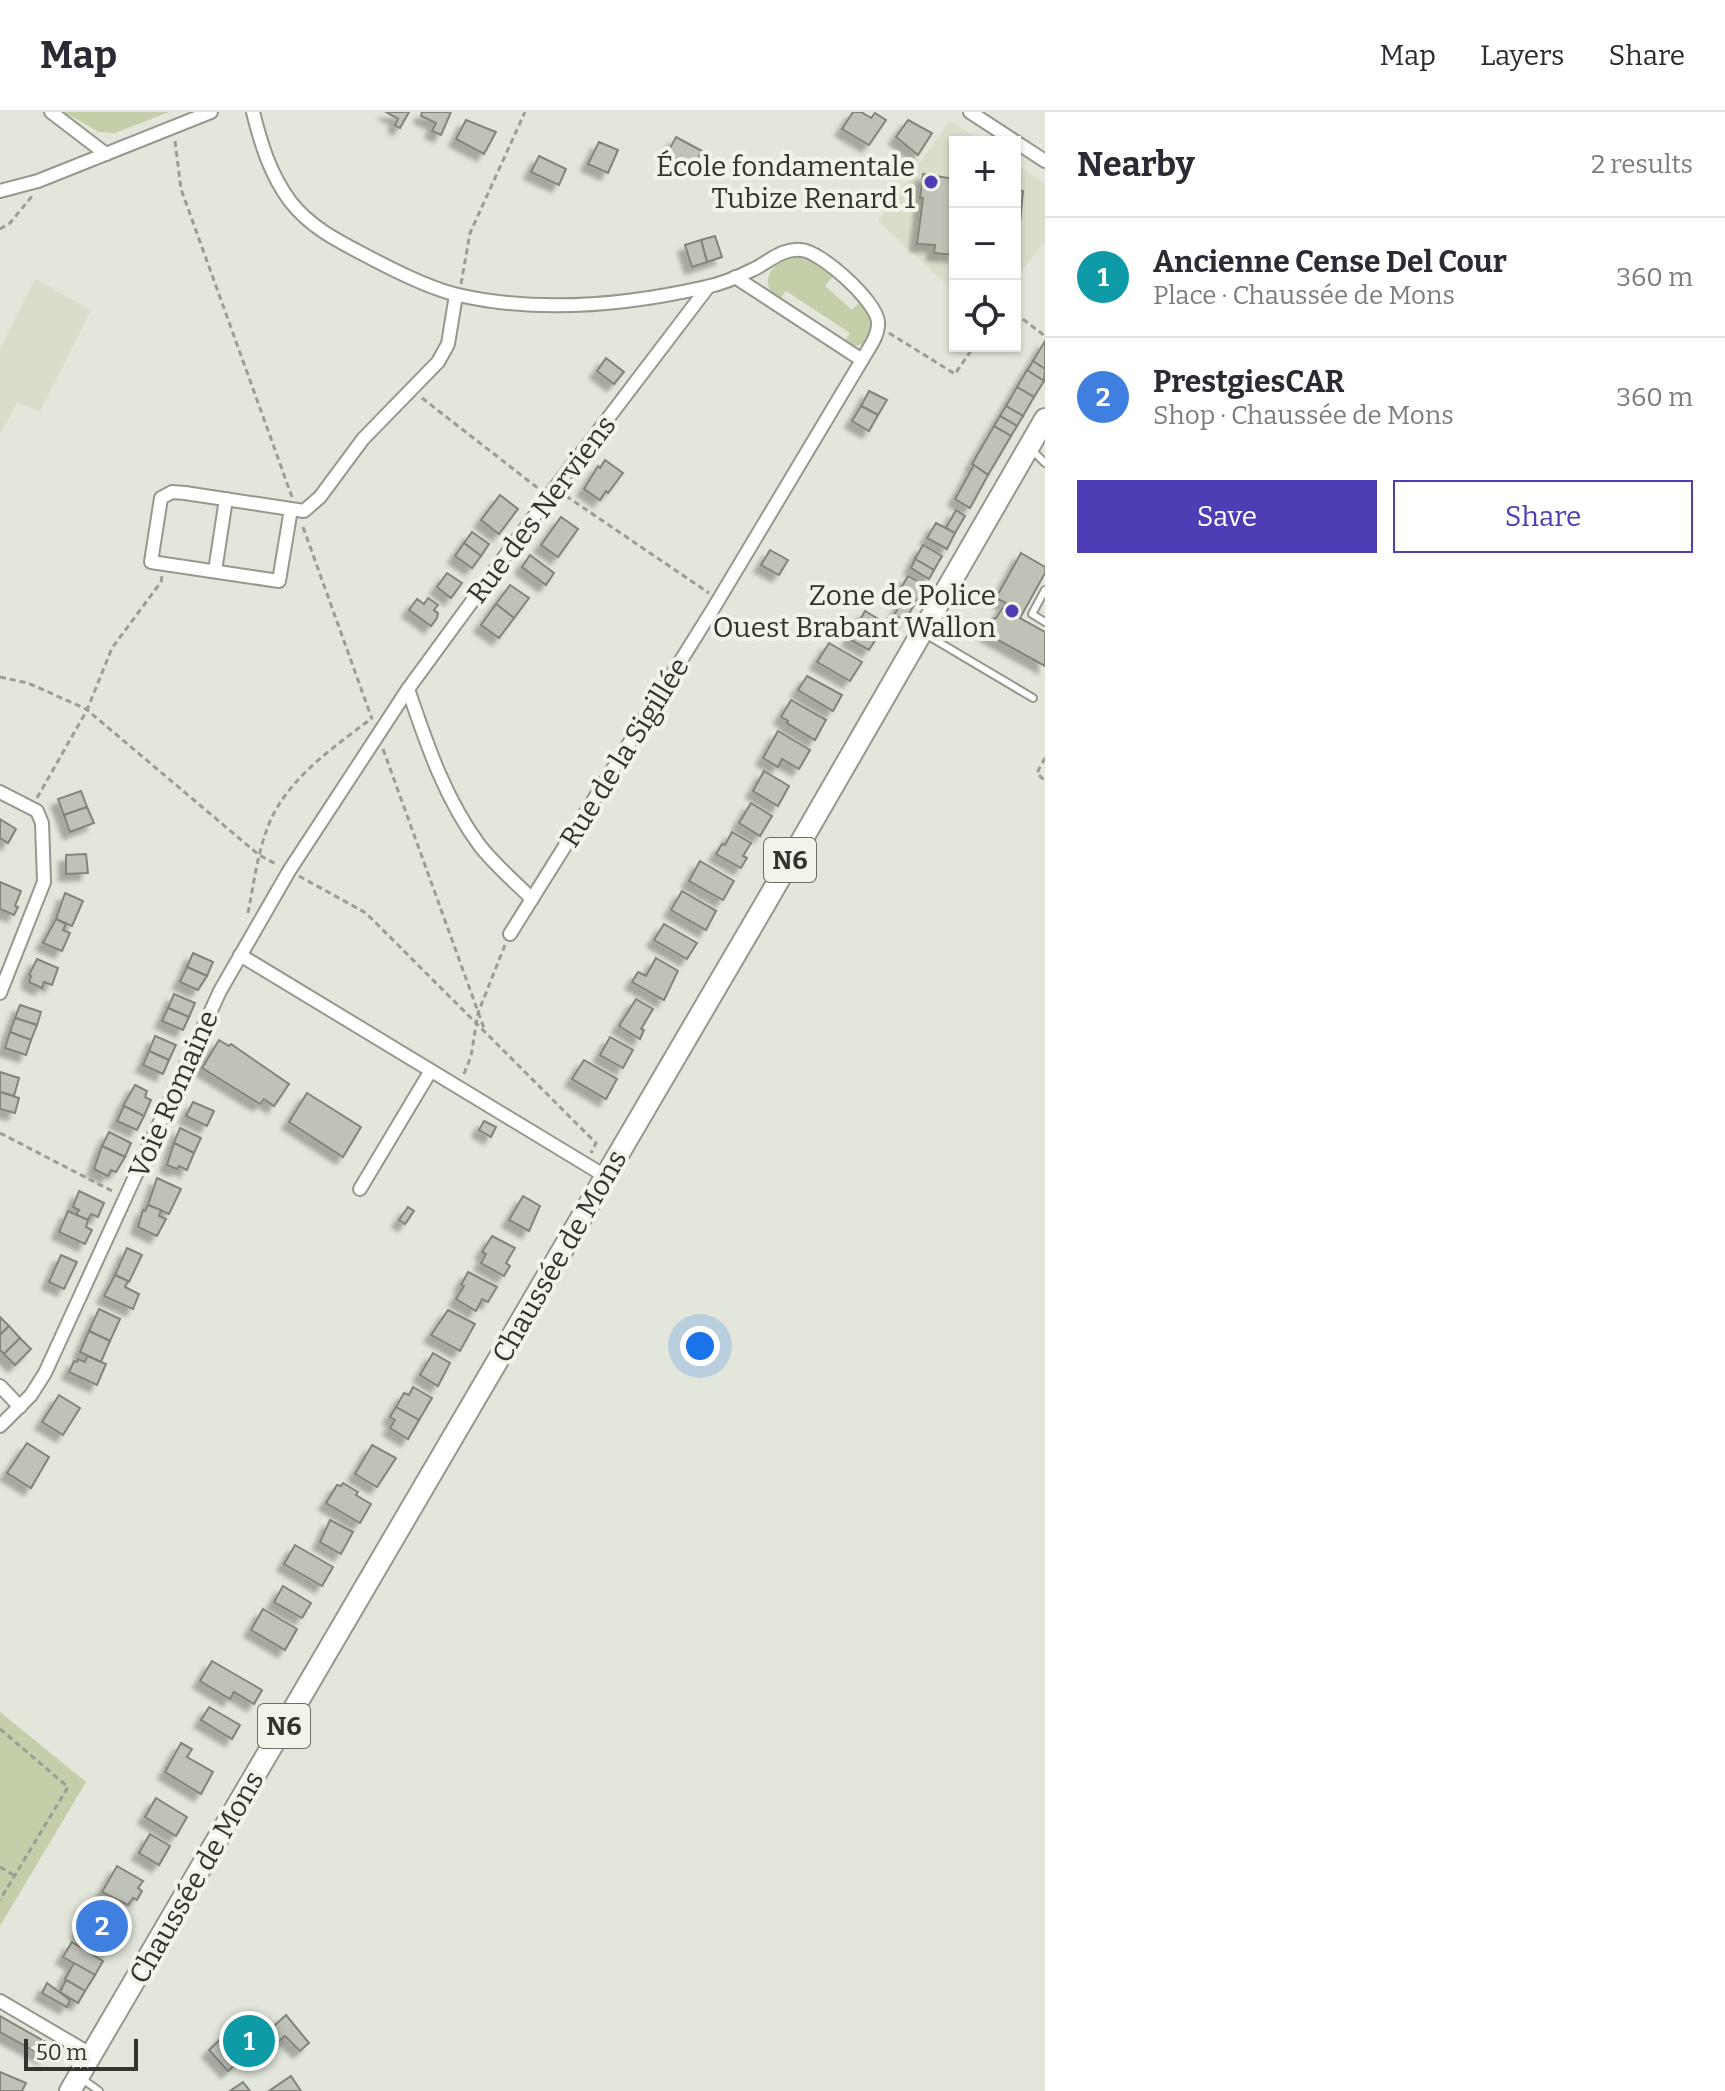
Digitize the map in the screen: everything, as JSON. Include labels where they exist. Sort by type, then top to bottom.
[{"type":"main road","name":"Chaussée de Mons","points":[[74,2084],[1045,419]]},
{"type":"street","points":[[51,112],[106,154]]},
{"type":"street","points":[[0,191],[38,181],[211,112]]},
{"type":"street","points":[[253,112],[274,176],[291,203],[308,221],[329,237],[377,261],[458,295],[522,303],[585,305],[708,287],[788,251],[800,249],[814,252],[871,303],[877,314],[878,329]]},
{"type":"street","points":[[970,112],[1045,161]]},
{"type":"street","points":[[735,277],[862,360]]},
{"type":"street","name":"Rue des Nerviens","points":[[289,871],[408,689],[552,492],[708,287]]},
{"type":"street","points":[[294,509],[279,581],[151,562],[161,498],[172,492],[226,499],[294,509],[304,511],[320,497],[363,439],[438,362],[448,344],[458,295]]},
{"type":"street","name":"Rue de la Sigillée","points":[[510,934],[719,599],[878,329]]},
{"type":"street","points":[[215,571],[226,499]]},
{"type":"street","points":[[408,689],[435,766],[457,813],[482,848],[532,899]]},
{"type":"street","points":[[0,792],[37,811],[42,823],[44,882],[0,993]]},
{"type":"street","name":"Voie Romaine","points":[[0,1426],[20,1407],[45,1373],[220,991],[289,871]]},
{"type":"street","points":[[240,955],[605,1176]]},
{"type":"street","points":[[360,1189],[430,1072]]},
{"type":"street","points":[[0,1386],[20,1407]]},
{"type":"street","points":[[0,2001],[92,2055]]},
{"type":"lane","points":[[1028,447],[1045,463]]},
{"type":"lane","points":[[1045,590],[1032,614],[1045,622]]},
{"type":"lane","points":[[922,633],[1033,698]]},
{"type":"lane","points":[[74,2084],[99,2091]]},
{"type":"path","points":[[458,295],[470,233],[525,112]]},
{"type":"path","points":[[173,127],[181,189],[485,1031]]},
{"type":"path","points":[[0,229],[10,223],[31,199],[38,181]]},
{"type":"path","points":[[1021,318],[1045,336]]},
{"type":"path","points":[[878,329],[955,374],[970,352]]},
{"type":"path","points":[[411,389],[552,492],[719,599]]},
{"type":"path","points":[[31,808],[87,710],[112,648],[161,582],[164,564]]},
{"type":"path","points":[[0,677],[28,683],[87,710],[259,855],[366,913],[596,1143],[586,1165]]},
{"type":"path","points":[[245,926],[259,855],[278,807],[316,761],[372,718]]},
{"type":"path","points":[[1045,758],[1037,773],[1045,781]]},
{"type":"path","points":[[457,1088],[471,1056],[478,1013],[510,934]]},
{"type":"path","points":[[0,1133],[126,1198]]},
{"type":"path","points":[[0,1729],[68,1787],[0,1900]]},
{"type":"path","points":[[0,1867],[15,1876]]},
{"type":"shaded area","name":"École fondamentale Tubize Renard 1","points":[[950,121],[974,136],[949,136],[949,286],[878,221]]},
{"type":"shaded area","points":[[1021,167],[1045,184],[1045,242],[1021,272]]},
{"type":"shaded area","points":[[35,279],[91,310],[40,411],[17,403],[0,434],[0,349]]},
{"type":"green space","points":[[64,112],[169,112],[115,133],[99,132]]},
{"type":"green space","points":[[804,256],[814,259],[833,276],[825,286],[852,310],[860,302],[870,326],[870,334],[862,344],[844,343],[850,333],[786,291],[779,301],[772,293],[768,277],[772,270],[785,260]]},
{"type":"green space","points":[[0,1712],[86,1782],[0,1926]]},
{"type":"building","points":[[386,112],[409,112],[400,128],[395,125],[398,119]]},
{"type":"building","points":[[422,112],[451,112],[441,135],[432,131],[436,123],[421,116]]},
{"type":"building","points":[[853,112],[861,112],[871,118],[875,113],[886,120],[869,145],[842,129]]},
{"type":"building","points":[[466,120],[496,132],[484,154],[456,139]]},
{"type":"building","points":[[908,120],[932,133],[918,155],[896,137]]},
{"type":"building","points":[[676,137],[702,151],[693,168],[667,154]]},
{"type":"building","points":[[599,142],[618,150],[608,173],[588,164]]},
{"type":"building","points":[[539,156],[566,169],[559,185],[531,172]]},
{"type":"building","points":[[923,174],[949,178],[949,254],[934,253],[935,245],[917,244],[923,198],[920,198]]},
{"type":"building","points":[[715,236],[722,257],[707,262],[701,240]]},
{"type":"building","points":[[701,240],[707,262],[692,267],[685,245]]},
{"type":"building","points":[[1045,341],[1045,369],[1033,361]]},
{"type":"building","points":[[606,358],[624,372],[614,384],[597,371]]},
{"type":"building","points":[[1033,361],[1045,369],[1044,381],[1027,371]]},
{"type":"building","points":[[1027,370],[1044,381],[1034,397],[1017,387]]},
{"type":"building","points":[[1017,387],[1034,397],[1023,416],[1006,406]]},
{"type":"building","points":[[869,391],[887,400],[878,415],[861,406]]},
{"type":"building","points":[[861,406],[878,415],[869,431],[852,421]]},
{"type":"building","points":[[1006,406],[1023,416],[1017,426],[1000,416]]},
{"type":"building","points":[[1000,416],[1017,426],[1011,436],[994,426]]},
{"type":"building","points":[[994,426],[1011,436],[988,475],[972,464]]},
{"type":"building","points":[[605,460],[623,473],[600,500],[584,489]]},
{"type":"building","points":[[974,465],[988,475],[970,508],[955,499]]},
{"type":"building","points":[[500,495],[518,509],[499,534],[481,520]]},
{"type":"building","points":[[956,510],[965,516],[955,533],[946,528]]},
{"type":"building","points":[[561,517],[578,529],[558,557],[541,545]]},
{"type":"building","points":[[936,523],[955,533],[947,549],[927,538]]},
{"type":"building","points":[[472,532],[489,544],[481,556],[464,543]]},
{"type":"building","points":[[464,543],[481,556],[472,568],[455,556]]},
{"type":"building","points":[[923,545],[942,556],[934,570],[915,559]]},
{"type":"building","points":[[770,550],[788,560],[779,575],[761,565]]},
{"type":"building","name":"Zone de Police Ouest Brabant Wallon","points":[[1021,553],[1045,567],[1045,573],[1020,618],[1045,632],[1045,666],[987,634],[992,625],[991,619],[996,618],[1006,603],[996,598]]},
{"type":"building","points":[[530,555],[554,573],[546,585],[522,567]]},
{"type":"building","points":[[915,559],[934,570],[929,579],[911,568]]},
{"type":"building","points":[[447,573],[462,583],[451,598],[437,587]]},
{"type":"building","points":[[908,576],[926,586],[914,605],[898,593]]},
{"type":"building","points":[[510,585],[529,598],[514,618],[496,604]]},
{"type":"building","points":[[428,598],[438,605],[434,610],[438,613],[437,618],[431,626],[409,610],[417,599],[424,604]]},
{"type":"building","points":[[904,598],[914,605],[905,621],[894,615]]},
{"type":"building","points":[[496,604],[514,618],[499,638],[481,625]]},
{"type":"building","points":[[865,611],[885,623],[877,637],[857,625]]},
{"type":"building","points":[[857,625],[877,637],[869,650],[849,639]]},
{"type":"building","points":[[829,643],[862,662],[850,681],[817,662]]},
{"type":"building","points":[[807,676],[842,695],[833,711],[798,690]]},
{"type":"building","points":[[791,700],[826,720],[815,740],[781,717]]},
{"type":"building","points":[[778,731],[810,750],[799,769],[782,759],[778,767],[763,758]]},
{"type":"building","points":[[764,771],[789,786],[778,806],[753,791]]},
{"type":"building","points":[[81,791],[87,807],[64,815],[58,799]]},
{"type":"building","points":[[751,803],[772,816],[760,836],[739,823]]},
{"type":"building","points":[[87,807],[94,823],[70,832],[64,815]]},
{"type":"building","points":[[0,819],[16,829],[8,843],[0,838]]},
{"type":"building","points":[[732,832],[751,843],[743,856],[747,858],[741,868],[716,854]]},
{"type":"building","points":[[86,854],[88,873],[66,874],[66,855]]},
{"type":"building","points":[[700,861],[734,881],[723,900],[689,881]]},
{"type":"building","points":[[0,882],[21,891],[14,915],[0,909]]},
{"type":"building","points":[[682,891],[716,911],[706,930],[671,910]]},
{"type":"building","points":[[65,893],[83,901],[72,926],[56,919]]},
{"type":"building","points":[[56,919],[66,924],[63,930],[70,933],[62,951],[43,943]]},
{"type":"building","points":[[664,924],[697,943],[687,959],[654,940]]},
{"type":"building","points":[[193,953],[213,962],[207,976],[187,967]]},
{"type":"building","points":[[656,958],[678,971],[664,1000],[632,982],[638,972],[646,976]]},
{"type":"building","points":[[37,959],[58,968],[52,985],[44,982],[42,988],[29,982]]},
{"type":"building","points":[[187,967],[207,976],[198,990],[180,982]]},
{"type":"building","points":[[174,994],[195,1003],[189,1017],[168,1008]]},
{"type":"building","points":[[636,999],[653,1009],[641,1029],[644,1030],[640,1039],[619,1026]]},
{"type":"building","points":[[20,1005],[41,1012],[37,1025],[15,1018]]},
{"type":"building","points":[[168,1008],[189,1017],[183,1030],[162,1021]]},
{"type":"building","points":[[15,1018],[37,1025],[31,1040],[10,1032]]},
{"type":"building","points":[[10,1032],[31,1040],[26,1055],[5,1048]]},
{"type":"building","points":[[155,1036],[176,1045],[169,1060],[149,1051]]},
{"type":"building","points":[[610,1037],[633,1050],[623,1068],[600,1055]]},
{"type":"building","points":[[219,1040],[229,1046],[231,1044],[289,1084],[274,1106],[264,1099],[260,1104],[202,1068]]},
{"type":"building","points":[[149,1051],[169,1060],[163,1074],[143,1065]]},
{"type":"building","points":[[584,1060],[617,1079],[606,1099],[572,1079]]},
{"type":"building","points":[[0,1072],[19,1078],[14,1096],[0,1092]]},
{"type":"building","points":[[135,1085],[147,1091],[145,1097],[151,1100],[144,1116],[123,1106]]},
{"type":"building","points":[[0,1092],[19,1098],[15,1113],[0,1109]]},
{"type":"building","points":[[307,1093],[361,1127],[343,1157],[289,1122]]},
{"type":"building","points":[[193,1102],[214,1111],[207,1126],[186,1116]]},
{"type":"building","points":[[124,1106],[144,1116],[137,1130],[117,1121]]},
{"type":"building","points":[[484,1121],[496,1127],[491,1137],[479,1130]]},
{"type":"building","points":[[180,1128],[201,1138],[194,1153],[174,1143]]},
{"type":"building","points":[[109,1132],[131,1143],[125,1157],[102,1146]]},
{"type":"building","points":[[174,1143],[194,1153],[187,1170],[167,1165]]},
{"type":"building","points":[[102,1146],[125,1157],[116,1172],[111,1170],[108,1176],[94,1169]]},
{"type":"building","points":[[157,1178],[181,1189],[169,1214],[148,1205]]},
{"type":"building","points":[[79,1191],[104,1203],[98,1217],[91,1214],[88,1220],[76,1215],[79,1210],[73,1207]]},
{"type":"building","points":[[523,1196],[540,1206],[529,1231],[509,1220]]},
{"type":"building","points":[[148,1205],[161,1210],[159,1216],[166,1219],[157,1236],[138,1227],[143,1210]]},
{"type":"building","points":[[408,1207],[414,1211],[405,1224],[399,1220]]},
{"type":"building","points":[[68,1211],[88,1220],[86,1227],[92,1230],[85,1244],[59,1232]]},
{"type":"building","points":[[492,1236],[515,1248],[506,1263],[510,1266],[504,1276],[481,1263],[486,1254],[482,1252]]},
{"type":"building","points":[[127,1248],[142,1255],[129,1282],[115,1275]]},
{"type":"building","points":[[61,1255],[77,1262],[64,1289],[49,1282]]},
{"type":"building","points":[[468,1272],[497,1287],[488,1302],[482,1299],[476,1311],[456,1299]]},
{"type":"building","points":[[115,1275],[128,1281],[125,1287],[139,1294],[133,1309],[104,1296]]},
{"type":"building","points":[[99,1309],[120,1319],[110,1341],[89,1331]]},
{"type":"building","points":[[448,1310],[475,1324],[460,1351],[431,1335]]},
{"type":"building","points":[[0,1317],[9,1326],[0,1335]]},
{"type":"building","points":[[9,1326],[20,1338],[4,1354],[0,1350],[0,1335]]},
{"type":"building","points":[[89,1331],[110,1341],[101,1362],[80,1352]]},
{"type":"building","points":[[20,1338],[31,1349],[15,1365],[4,1354]]},
{"type":"building","points":[[433,1353],[450,1363],[438,1386],[420,1375]]},
{"type":"building","points":[[87,1356],[106,1364],[97,1385],[69,1372],[74,1361],[85,1362]]},
{"type":"building","points":[[413,1387],[432,1398],[419,1420],[396,1407],[404,1393],[409,1395]]},
{"type":"building","points":[[59,1395],[80,1408],[63,1435],[42,1422]]},
{"type":"building","points":[[396,1407],[419,1420],[408,1439],[390,1428],[395,1420],[390,1417]]},
{"type":"building","points":[[27,1443],[49,1457],[31,1488],[7,1473]]},
{"type":"building","points":[[372,1445],[396,1458],[377,1487],[355,1474]]},
{"type":"building","points":[[343,1483],[371,1504],[360,1523],[326,1503],[337,1485]]},
{"type":"building","points":[[330,1520],[353,1532],[341,1554],[320,1542]]},
{"type":"building","points":[[295,1545],[333,1567],[322,1586],[284,1564]]},
{"type":"building","points":[[283,1586],[311,1603],[302,1618],[274,1602]]},
{"type":"building","points":[[263,1609],[297,1629],[285,1650],[251,1630]]},
{"type":"building","points":[[212,1661],[262,1690],[254,1704],[234,1692],[230,1699],[200,1681]]},
{"type":"building","points":[[209,1707],[240,1725],[232,1739],[201,1720]]},
{"type":"building","points":[[181,1743],[192,1749],[187,1757],[213,1772],[201,1794],[165,1772]]},
{"type":"building","points":[[156,1798],[187,1817],[176,1836],[145,1817]]},
{"type":"building","points":[[150,1834],[170,1846],[159,1865],[139,1853]]},
{"type":"building","points":[[117,1866],[143,1881],[138,1888],[142,1891],[137,1900],[133,1898],[128,1905],[102,1892]]},
{"type":"building","points":[[95,1903],[127,1921],[109,1950],[78,1932]]},
{"type":"building","points":[[72,1942],[103,1961],[95,1975],[63,1957]]},
{"type":"building","points":[[74,1963],[95,1975],[85,1991],[65,1979]]},
{"type":"building","points":[[66,1980],[85,1991],[78,2003],[60,1992]]},
{"type":"building","points":[[47,1983],[70,2000],[67,2007],[42,1993]]},
{"type":"building","points":[[286,2015],[309,2043],[300,2051],[285,2036],[254,2062],[247,2054],[228,2071],[209,2050],[241,2020],[260,2039]]},
{"type":"building","points":[[0,2016],[49,2044],[45,2057],[0,2032]]},
{"type":"building","points":[[0,2072],[26,2083],[22,2091],[0,2091]]},
{"type":"building","points":[[291,2076],[301,2091],[269,2091]]},
{"type":"building","points":[[243,2082],[250,2091],[230,2091]]},
{"type":"place","name":"École fondamentale Tubize Renard 1","points":[[931,182]]},
{"type":"place","name":"Zone de Police Ouest Brabant Wallon","points":[[1012,611]]},
{"type":"place","name":"PrestgiesCAR","points":[[102,1926]]},
{"type":"place","name":"Ancienne Cense Del Cour","points":[[249,2041]]}]
